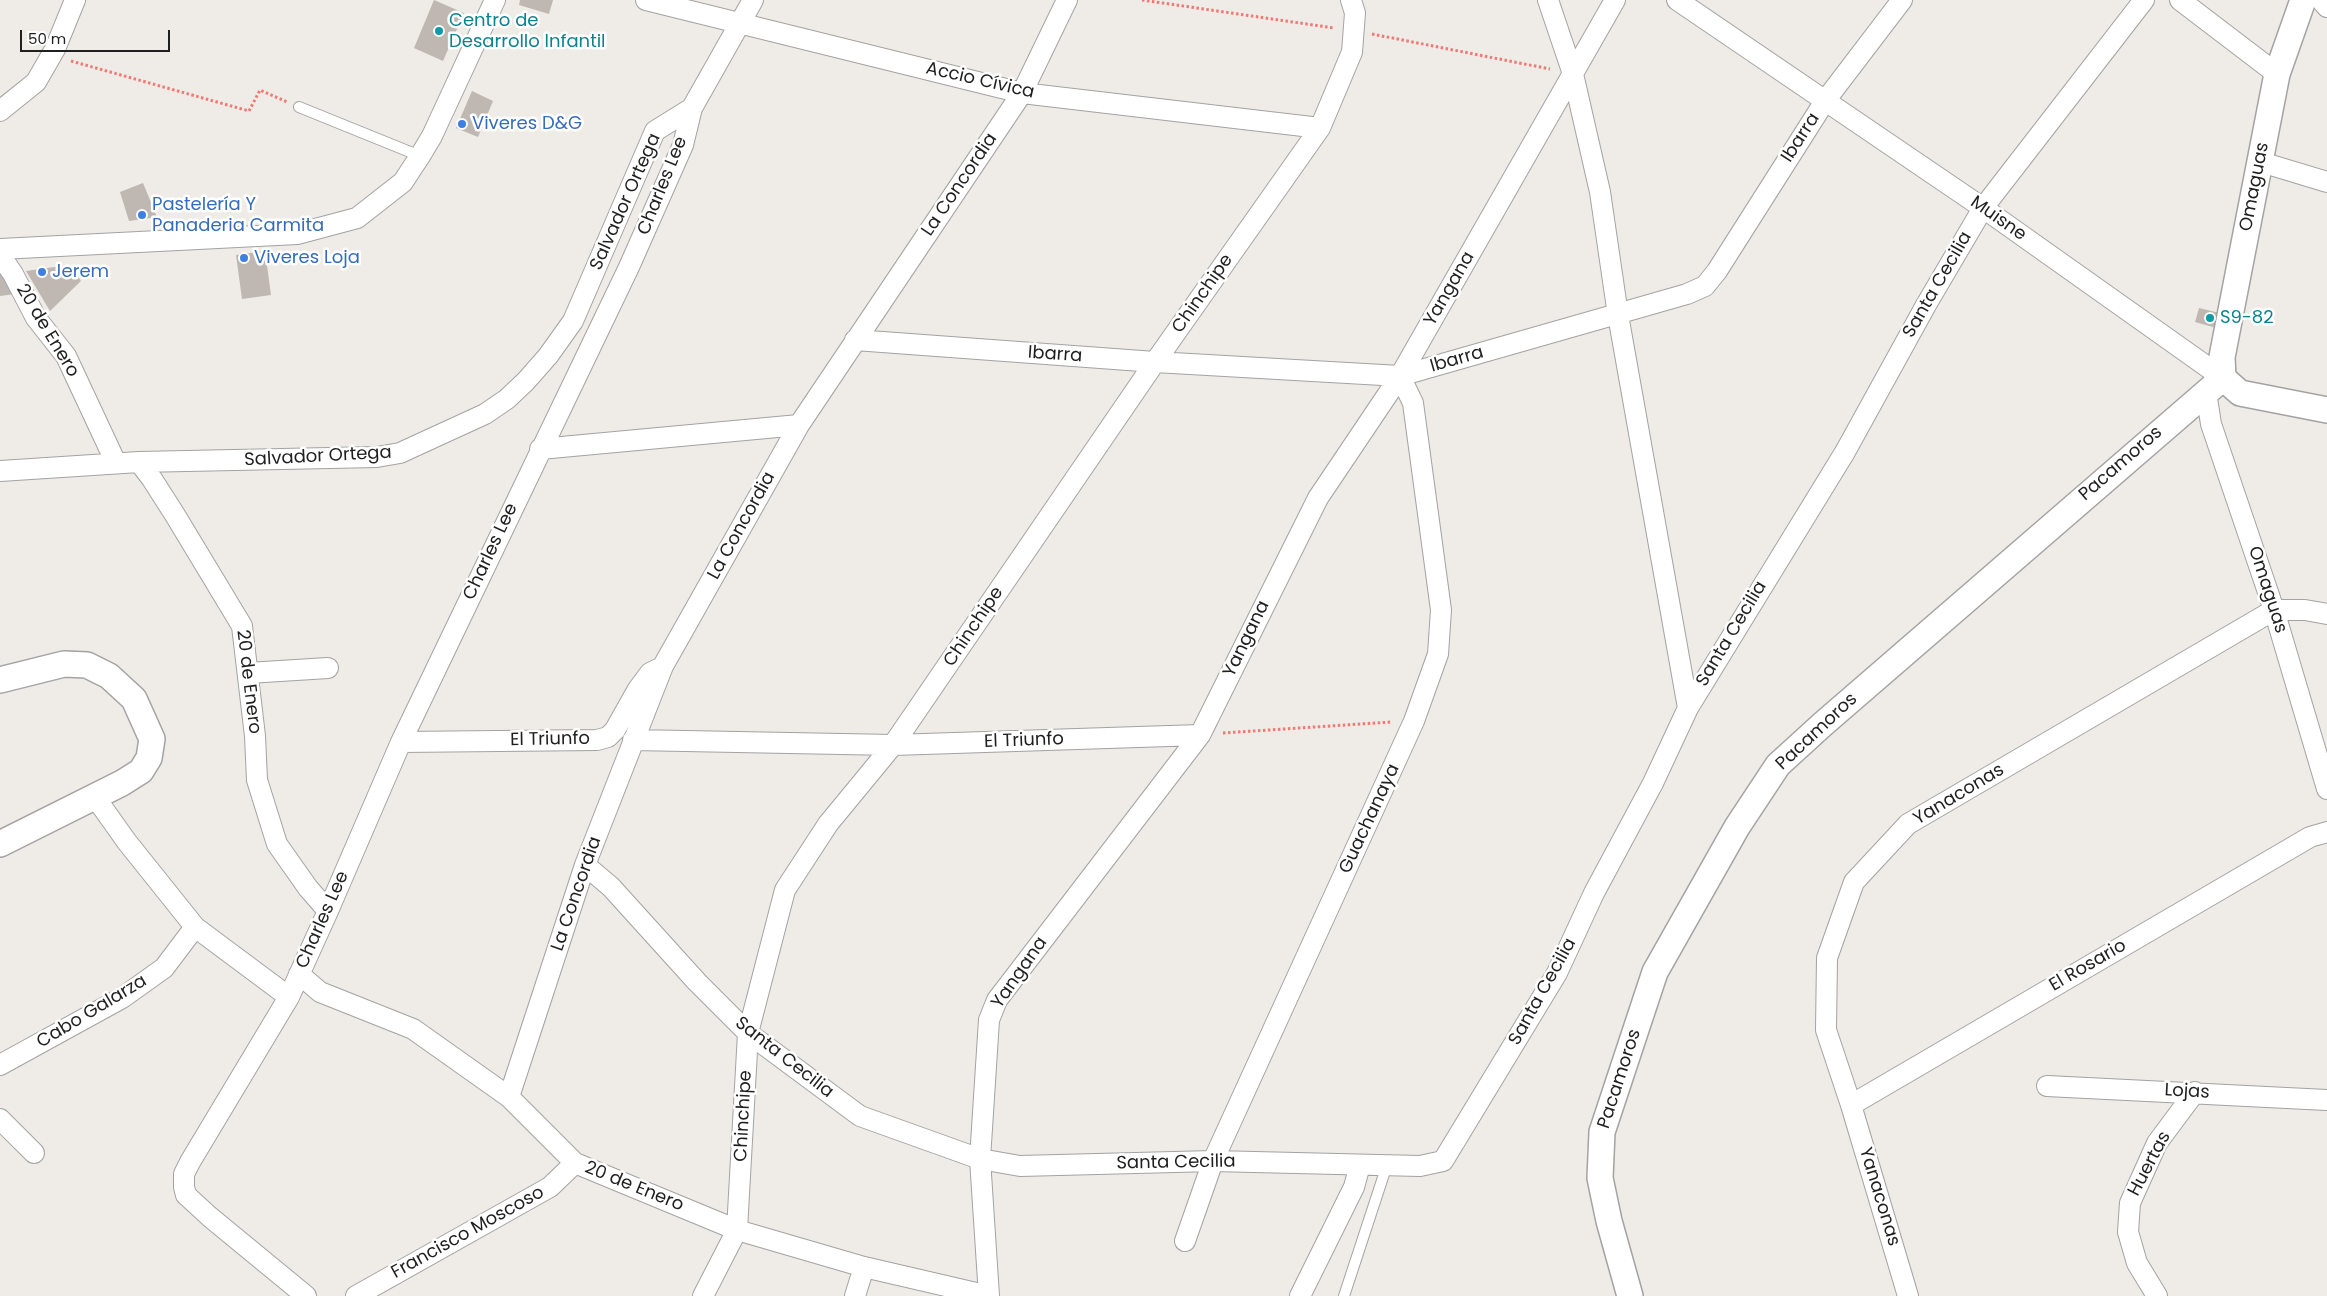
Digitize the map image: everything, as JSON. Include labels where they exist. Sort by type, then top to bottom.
[{"type":"street","points":[[0,111],[36,82],[51,56],[75,0]]},
{"type":"street","points":[[0,249],[297,234],[358,218],[403,182],[420,156],[432,136],[495,0]]},
{"type":"street","name":"Accio Cívica","points":[[646,0],[1022,93],[1320,128]]},
{"type":"street","name":"Salvador Ortega","points":[[0,471],[139,462],[377,457],[400,453],[485,414],[507,399],[526,381],[548,356],[573,321],[655,131],[692,108],[753,0]]},
{"type":"street","name":"La Concordia","points":[[510,1097],[585,865],[663,666],[799,425],[1022,93],[1067,0]]},
{"type":"street","name":"Chinchipe","points":[[703,1296],[737,1230],[748,1034],[785,890],[828,824],[893,745],[1155,362],[1320,128],[1352,52],[1356,31],[1356,13],[1351,0]]},
{"type":"street","points":[[1548,0],[1573,74],[1600,192],[1618,315],[1688,708]]},
{"type":"street","name":"Yangana","points":[[989,1296],[980,1159],[989,1020],[997,1000],[1200,735],[1318,498],[1400,376],[1615,0]]},
{"type":"street","name":"Muisne","points":[[1677,0],[1982,208],[2214,385],[2232,387],[2246,395],[2327,410]]},
{"type":"street","name":"Ibarra","points":[[855,340],[1155,362],[1400,376],[1687,294],[1705,286],[1717,271],[1825,101],[1902,0]]},
{"type":"street","name":"Santa Cecilia","points":[[585,865],[611,887],[697,982],[748,1034],[860,1116],[980,1159],[1020,1166],[1213,1161],[1420,1166],[1443,1161],[1557,973],[1594,893],[1653,783],[1688,708],[1845,452],[1982,208],[2144,0]]},
{"type":"street","points":[[2180,0],[2277,74]]},
{"type":"street","name":"Omaguas","points":[[2303,0],[2277,74],[2222,357],[2214,385],[2211,424],[2274,610],[2327,789]]},
{"type":"street","points":[[2321,0],[2327,7]]},
{"type":"street","name":"Charles Lee","points":[[306,1296],[186,1195],[184,1174],[289,997],[401,742],[629,267],[683,145],[692,108]]},
{"type":"street","points":[[2260,162],[2327,182]]},
{"type":"street","name":"20 de Enero","points":[[0,255],[13,274],[36,318],[66,356],[116,463]]},
{"type":"street","name":"Guachanaya","points":[[1185,1241],[1213,1161],[1414,721],[1438,654],[1441,610],[1413,403],[1400,376]]},
{"type":"street","name":"Pacamoros","points":[[1630,1296],[1609,1221],[1600,1178],[1602,1132],[1656,972],[1737,827],[1778,765],[1822,724],[2214,385]]},
{"type":"street","points":[[540,449],[799,425]]},
{"type":"street","name":"20 de Enero","points":[[139,462],[190,538],[242,626],[255,736],[256,780],[277,844],[308,888],[328,911]]},
{"type":"street","points":[[2274,610],[2305,610],[2327,614]]},
{"type":"street","name":"Yanaconas","points":[[1908,1296],[1851,1105],[1826,1030],[1827,958],[1854,882],[1908,824],[2274,610]]},
{"type":"street","points":[[0,680],[64,664],[87,665],[108,676],[134,699],[152,739],[149,758],[141,771],[95,797],[0,844]]},
{"type":"street","name":"El Triunfo","points":[[401,742],[597,740],[608,737],[650,673],[663,666]]},
{"type":"street","points":[[248,673],[328,668]]},
{"type":"street","name":"El Triunfo","points":[[633,740],[893,745],[1200,735]]},
{"type":"street","points":[[95,797],[132,848],[195,927],[289,997]]},
{"type":"street","name":"El Rosario","points":[[1851,1105],[2310,837],[2327,832]]},
{"type":"street","name":"Cabo Galarza","points":[[0,1065],[122,998],[164,968],[195,927]]},
{"type":"street","name":"20 de Enero","points":[[299,974],[320,992],[413,1029],[510,1097],[575,1162],[737,1230],[864,1267],[989,1296]]},
{"type":"street","name":"Lojas","points":[[2047,1086],[2327,1100]]},
{"type":"street","name":"Huertas","points":[[2158,1296],[2137,1263],[2128,1232],[2130,1203],[2157,1143],[2195,1092]]},
{"type":"street","points":[[0,1119],[34,1153]]},
{"type":"street","name":"Francisco Moscoso","points":[[356,1296],[550,1188],[575,1162]]},
{"type":"street","points":[[1300,1296],[1354,1187],[1360,1165]]},
{"type":"street","points":[[855,1296],[864,1267]]},
{"type":"lane","points":[[299,107],[420,156]]},
{"type":"lane","points":[[1344,1296],[1387,1165]]},
{"type":"path","points":[[1142,0],[1356,31],[1573,74]]},
{"type":"path","points":[[51,56],[248,111],[260,90],[299,107]]},
{"type":"path","points":[[1200,735],[1414,721]]},
{"type":"building","name":"Centro de Desarrollo Infantil","points":[[434,0],[464,13],[443,61],[414,48]]},
{"type":"building","points":[[520,0],[553,0],[549,14],[519,5]]},
{"type":"building","points":[[472,91],[493,101],[478,137],[456,128]]},
{"type":"building","points":[[143,183],[157,217],[129,221],[120,192]]},
{"type":"building","points":[[265,251],[271,295],[242,299],[236,255]]},
{"type":"building","points":[[69,265],[81,281],[50,311],[26,271]]},
{"type":"building","points":[[0,274],[2,276],[15,294],[0,296]]},
{"type":"building","name":"S9-82","points":[[2199,308],[2224,314],[2220,329],[2195,322]]},
{"type":"place","name":"Centro de Desarrollo Infantil","points":[[439,31]]},
{"type":"place","name":"Viveres D&G","points":[[462,124]]},
{"type":"place","name":"Pastelería Y Panaderia Carmita","points":[[142,215]]},
{"type":"place","name":"Viveres Loja","points":[[244,258]]},
{"type":"place","name":"Jerem","points":[[42,272]]},
{"type":"place","name":"S9-82","points":[[2210,318]]}]
